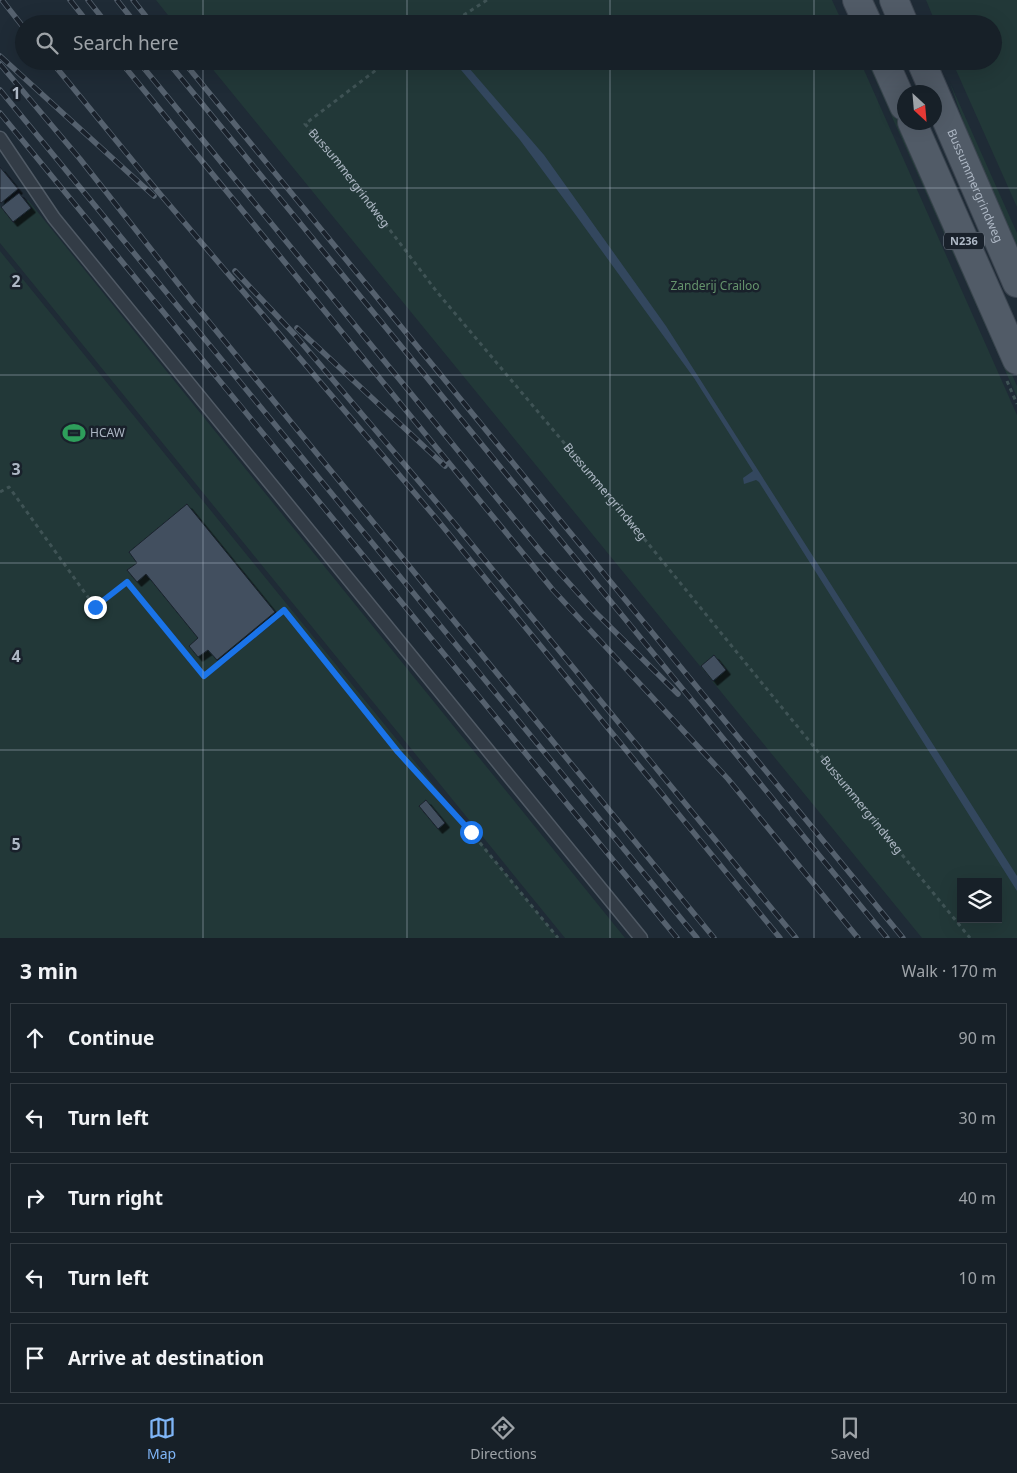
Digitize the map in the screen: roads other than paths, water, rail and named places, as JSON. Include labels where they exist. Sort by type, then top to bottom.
[{"type":"main road","points":[[857,0],[864,15]]},
{"type":"main road","points":[[894,0],[900,15]]},
{"type":"main road","points":[[888,70],[897,90]]},
{"type":"main road","name":"Bussummergrindweg","points":[[925,70],[1017,283]]},
{"type":"main road","name":"N236","points":[[916,130],[1017,360]]},
{"type":"lane","points":[[0,138],[54,218],[641,938]]},
{"type":"water","points":[[461,70],[471,70],[544,155],[666,326],[1017,876],[1017,891],[759,482],[756,480],[744,484],[743,478],[753,471],[694,378],[520,140]]},
{"type":"railway","points":[[2,0],[15,17]]},
{"type":"railway","points":[[70,0],[82,15]]},
{"type":"railway","points":[[88,0],[100,15]]},
{"type":"railway","points":[[117,0],[129,15]]},
{"type":"railway","points":[[133,0],[145,15]]},
{"type":"railway","points":[[0,56],[15,70]]},
{"type":"railway","points":[[0,64],[80,159],[191,300],[714,938]]},
{"type":"railway","points":[[15,70],[154,196]]},
{"type":"railway","points":[[58,70],[155,188],[435,517],[780,938]]},
{"type":"railway","points":[[127,70],[553,590],[728,779],[858,938]]},
{"type":"railway","points":[[145,70],[542,553],[594,611],[678,694]]},
{"type":"railway","points":[[174,70],[887,938]]},
{"type":"railway","points":[[190,70],[903,938]]},
{"type":"railway","points":[[0,90],[697,938]]},
{"type":"railway","points":[[0,113],[677,938]]},
{"type":"railway","points":[[235,271],[295,335],[455,524],[796,938]]},
{"type":"railway","points":[[297,328],[445,466]]},
{"type":"place","name":"HCAW","points":[[74,433]]},
{"type":"park label","name":"Zanderij Crailoo","points":[[715,286]]}]
